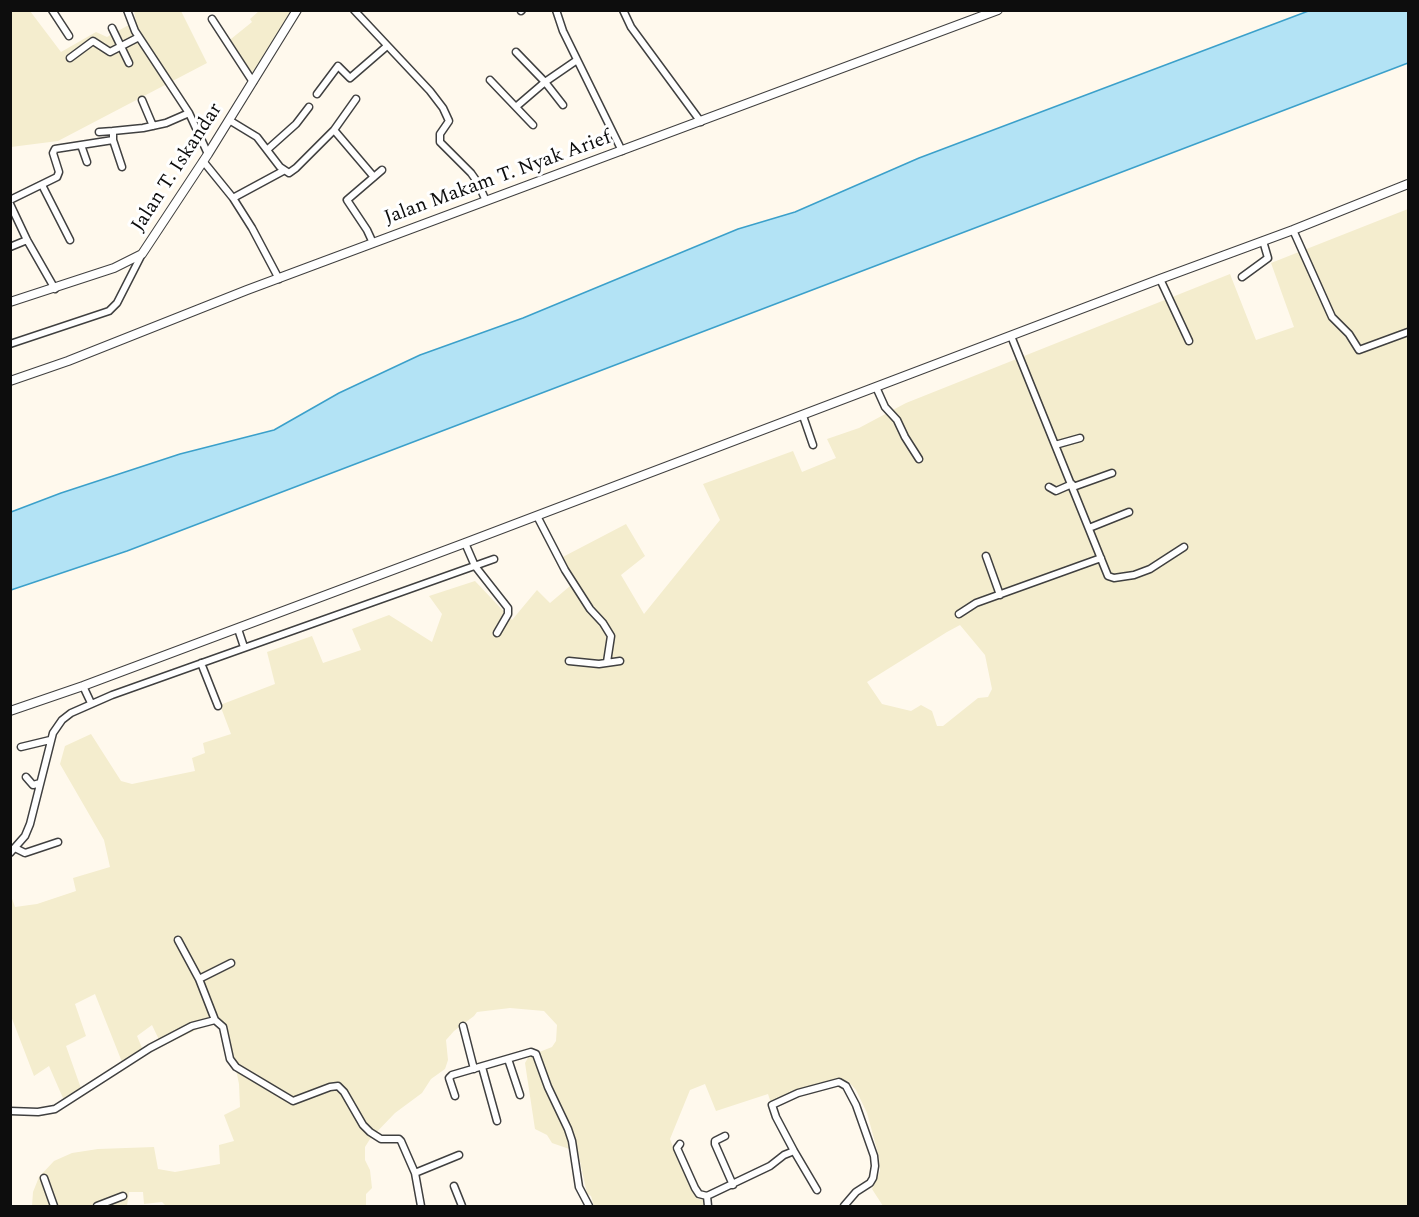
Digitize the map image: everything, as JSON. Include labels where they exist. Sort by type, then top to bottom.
[{"type":"street","points":[[52,10],[69,36]]},
{"type":"street","points":[[127,10],[139,36],[189,113],[206,157],[252,228],[279,279]]},
{"type":"street","name":"Jalan T. Iskandar","points":[[10,302],[114,268],[142,254],[206,157],[297,10]]},
{"type":"street","points":[[556,10],[563,31],[622,151]]},
{"type":"street","points":[[624,10],[632,27],[701,122]]},
{"type":"street","name":"Jalan Makam T. Nyak Arief","points":[[10,381],[998,10]]},
{"type":"street","points":[[355,11],[430,91],[448,116],[449,120],[440,134],[440,142],[471,173],[486,201]]},
{"type":"street","points":[[212,19],[253,82]]},
{"type":"street","points":[[112,28],[129,63]]},
{"type":"street","points":[[70,58],[93,41],[110,52],[139,36]]},
{"type":"street","points":[[317,94],[338,66],[351,78],[387,46]]},
{"type":"street","points":[[516,52],[563,105]]},
{"type":"street","points":[[517,106],[545,82],[578,60]]},
{"type":"street","points":[[490,80],[533,125]]},
{"type":"street","points":[[229,120],[257,137],[283,171],[289,173],[334,130],[356,99]]},
{"type":"street","points":[[142,100],[153,126]]},
{"type":"street","points":[[268,149],[296,124],[309,107]]},
{"type":"street","points":[[99,132],[153,126],[189,113]]},
{"type":"street","points":[[334,130],[374,177]]},
{"type":"street","points":[[113,131],[122,167]]},
{"type":"street","points":[[55,288],[27,240],[10,202],[57,177],[59,172],[53,151],[114,140]]},
{"type":"street","points":[[81,145],[87,162]]},
{"type":"street","points":[[373,243],[347,200],[382,170]]},
{"type":"street","points":[[233,198],[283,171]]},
{"type":"street","points":[[42,184],[70,240]]},
{"type":"street","points":[[10,711],[238,631],[802,416],[1012,339],[1160,279],[1265,248],[1293,232],[1408,184]]},
{"type":"street","points":[[1293,232],[1332,317],[1349,334],[1359,350],[1408,332]]},
{"type":"street","points":[[10,248],[27,240]]},
{"type":"street","points":[[1242,277],[1265,261],[1265,248]]},
{"type":"street","points":[[10,344],[109,311],[117,303],[142,254]]},
{"type":"street","points":[[1160,279],[1189,341]]},
{"type":"street","points":[[1012,339],[1108,576],[1114,578],[1134,575],[1150,569],[1184,547]]},
{"type":"street","points":[[877,390],[885,407],[897,420],[918,459]]},
{"type":"street","points":[[802,416],[813,445]]},
{"type":"street","points":[[1055,445],[1080,438]]},
{"type":"street","points":[[1048,487],[1056,491],[1112,472]]},
{"type":"street","points":[[1089,528],[1129,512]]},
{"type":"street","points":[[537,516],[565,570],[611,636],[607,662]]},
{"type":"street","points":[[466,545],[474,565],[508,608],[508,614],[497,633]]},
{"type":"street","points":[[986,556],[999,595]]},
{"type":"street","points":[[959,614],[976,603],[1101,558]]},
{"type":"street","points":[[58,843],[26,853],[13,850],[28,831],[50,741],[56,727],[71,713],[91,703],[244,647],[494,559]]},
{"type":"street","points":[[238,631],[244,647]]},
{"type":"street","points":[[569,661],[599,664],[620,661]]},
{"type":"street","points":[[201,663],[218,706]]},
{"type":"street","points":[[83,686],[91,703]]},
{"type":"street","points":[[21,747],[50,741]]},
{"type":"street","points":[[26,777],[33,785],[40,783]]},
{"type":"street","points":[[178,940],[199,979],[215,1020],[223,1027],[230,1059],[236,1067],[292,1101],[338,1086],[370,1132],[381,1139],[401,1141],[415,1173],[421,1206]]},
{"type":"street","points":[[199,979],[231,963]]},
{"type":"street","points":[[10,1111],[53,1110],[150,1048],[192,1026],[215,1020]]},
{"type":"street","points":[[463,1026],[474,1069]]},
{"type":"street","points":[[455,1096],[450,1076],[531,1052],[536,1054],[548,1088],[568,1128],[579,1187],[589,1206]]},
{"type":"street","points":[[508,1059],[520,1095]]},
{"type":"street","points":[[482,1066],[497,1121]]},
{"type":"street","points":[[817,1190],[794,1151],[772,1105],[809,1089],[836,1082],[843,1083],[856,1105],[874,1156],[875,1166],[870,1183],[856,1192],[844,1206]]},
{"type":"street","points":[[725,1136],[715,1141],[715,1144],[733,1185]]},
{"type":"street","points":[[680,1144],[677,1148],[695,1188],[699,1194],[707,1196],[770,1166],[784,1155],[794,1151]]},
{"type":"street","points":[[415,1173],[459,1155]]},
{"type":"street","points":[[44,1178],[54,1206]]},
{"type":"street","points":[[454,1186],[462,1206]]},
{"type":"street","points":[[97,1206],[123,1196]]},
{"type":"street","points":[[707,1196],[708,1206]]},
{"type":"shaded area","points":[[11,11],[30,11],[61,52],[96,32],[107,37],[136,21],[134,11],[181,11],[207,63],[58,141],[11,147]]},
{"type":"shaded area","points":[[259,11],[295,11],[250,80],[226,43],[252,22],[250,19]]},
{"type":"shaded area","points":[[1408,209],[1408,1206],[883,1206],[872,1189],[880,1171],[879,1157],[867,1113],[856,1090],[848,1081],[841,1081],[772,1106],[768,1094],[716,1111],[705,1084],[690,1090],[670,1139],[679,1163],[698,1199],[707,1200],[709,1206],[594,1206],[591,1196],[587,1194],[578,1152],[552,1143],[547,1135],[535,1129],[525,1063],[529,1056],[552,1047],[556,1041],[557,1025],[544,1011],[510,1008],[477,1012],[454,1031],[446,1040],[448,1060],[445,1069],[431,1079],[422,1093],[395,1113],[370,1139],[365,1147],[365,1160],[370,1170],[372,1188],[366,1194],[366,1206],[166,1206],[162,1202],[144,1204],[143,1192],[129,1192],[127,1206],[32,1206],[33,1192],[39,1177],[54,1161],[72,1153],[98,1149],[154,1147],[158,1169],[175,1172],[220,1164],[219,1145],[234,1141],[224,1115],[240,1107],[239,1084],[227,1025],[209,1024],[162,1046],[152,1025],[137,1036],[145,1055],[124,1067],[95,994],[75,1004],[86,1036],[66,1046],[83,1094],[66,1105],[49,1066],[34,1076],[11,1016],[10,893],[15,907],[37,904],[76,891],[73,878],[110,867],[104,840],[60,764],[65,746],[91,734],[121,781],[132,784],[195,771],[192,758],[205,753],[203,743],[231,734],[220,705],[275,684],[267,652],[312,636],[323,663],[361,650],[352,629],[389,615],[432,642],[442,614],[429,596],[475,581],[512,620],[537,590],[550,603],[570,586],[557,560],[626,524],[645,556],[621,575],[644,614],[720,520],[703,484],[793,451],[802,472],[836,458],[827,439],[859,428],[906,403],[1230,274],[1256,340],[1294,327],[1271,263]],"holes":[[[960,625],[985,655],[992,689],[988,697],[978,698],[943,726],[937,726],[932,711],[921,705],[911,711],[882,704],[867,682]]]},
{"type":"water","points":[[1311,10],[1408,11],[1408,63],[127,551],[11,590],[11,512],[180,454],[274,430],[339,393],[420,355],[523,318],[738,229],[795,212],[919,158]]}]
